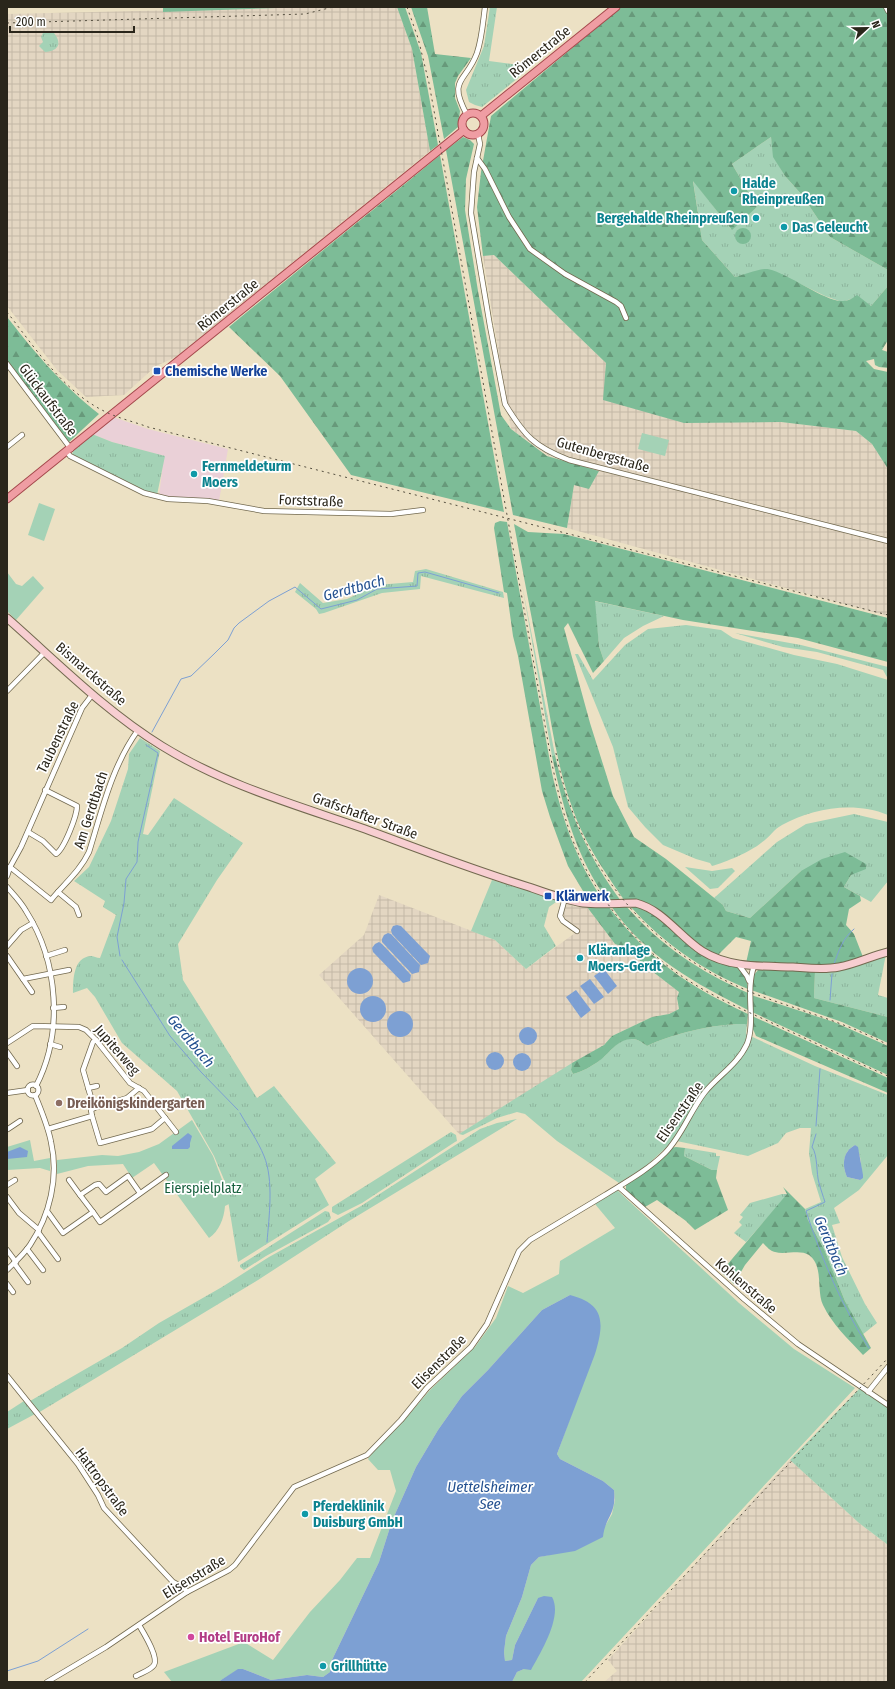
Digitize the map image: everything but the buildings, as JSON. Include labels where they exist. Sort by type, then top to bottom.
[{"type":"main road","name":"Römerstraße","points":[[481,116],[616,7]]},
{"type":"main road","points":[[473,113],[481,116],[484,126],[478,134],[469,134],[464,130],[463,124],[468,115],[473,113]]},
{"type":"main road","name":"Römerstraße","points":[[7,499],[69,451],[464,130]]},
{"type":"main road","name":"Bismarckstraße","points":[[7,618],[92,694],[138,730],[162,746]]},
{"type":"main road","name":"Grafschafter Straße","points":[[162,746],[198,766],[248,789],[487,874],[583,903],[636,903],[642,905],[655,910],[688,941],[714,958],[754,966],[829,969],[844,966],[888,952]]},
{"type":"street","points":[[468,115],[458,93],[460,80],[476,54],[485,7]]},
{"type":"street","points":[[886,7],[888,12]]},
{"type":"street","name":"Gutenbergstraße","points":[[478,134],[480,144],[473,181],[471,213],[490,326],[505,404],[519,427],[531,439],[548,451],[569,460],[888,541]]},
{"type":"street","points":[[477,158],[485,169],[508,217],[530,249],[565,274],[616,302],[621,306],[626,318]]},
{"type":"street","name":"Glückaufstraße","points":[[8,368],[69,451]]},
{"type":"street","points":[[7,447],[22,435]]},
{"type":"street","name":"Forststraße","points":[[69,451],[70,456],[77,460],[157,498],[208,501],[264,511],[391,514],[422,510]]},
{"type":"street","points":[[7,691],[44,652]]},
{"type":"street","name":"Taubenstraße","points":[[7,876],[28,832],[82,708],[92,694]]},
{"type":"street","name":"Am Gerdtbach","points":[[58,892],[84,862],[114,772],[127,745],[138,730]]},
{"type":"street","name":"Taubenstraße","points":[[28,832],[43,841],[56,854],[62,847],[77,806],[45,790]]},
{"type":"street","points":[[10,867],[51,900],[58,892],[76,907],[79,915]]},
{"type":"street","points":[[7,883],[7,887],[22,905],[33,923],[46,956],[50,974],[54,1008],[50,1044],[46,1061],[36,1086],[38,1090],[36,1095],[48,1129],[52,1148],[54,1171],[52,1189],[47,1211],[38,1231],[27,1249],[7,1270]]},
{"type":"street","points":[[565,898],[560,916],[563,921],[577,931]]},
{"type":"street","points":[[7,946],[21,930],[33,923]]},
{"type":"street","points":[[46,956],[65,950]]},
{"type":"street","points":[[7,956],[32,992]]},
{"type":"street","points":[[738,964],[748,976],[750,983]]},
{"type":"street","name":"Elisenstraße","points":[[47,1682],[106,1647],[187,1592],[232,1568],[294,1487],[367,1455],[401,1420],[427,1388],[476,1341],[488,1324],[523,1246],[530,1240],[619,1187],[644,1170],[666,1152],[705,1092],[742,1052],[749,1034],[750,983],[754,966]]},
{"type":"street","points":[[23,979],[69,970]]},
{"type":"street","points":[[54,1008],[64,1007]]},
{"type":"street","name":"Jupiterweg","points":[[7,1043],[33,1026],[83,1028],[90,1032],[130,1083],[144,1091],[176,1132]]},
{"type":"street","points":[[96,1040],[93,1042],[83,1070],[94,1108],[91,1110],[92,1116],[100,1143],[152,1129],[166,1118]]},
{"type":"street","points":[[50,1044],[60,1047]]},
{"type":"street","points":[[7,1052],[17,1066]]},
{"type":"street","points":[[28,1090],[30,1085],[36,1086]]},
{"type":"street","points":[[88,1088],[97,1086]]},
{"type":"street","name":"Jupiterweg","points":[[94,1108],[127,1098],[139,1088]]},
{"type":"street","points":[[7,1093],[28,1090]]},
{"type":"street","points":[[28,1090],[30,1094],[36,1095]]},
{"type":"street","points":[[48,1129],[92,1116]]},
{"type":"street","points":[[7,1129],[20,1121]]},
{"type":"street","points":[[69,1180],[100,1222],[166,1175]]},
{"type":"street","points":[[80,1195],[99,1184],[106,1192],[128,1176],[140,1193]]},
{"type":"street","points":[[7,1185],[15,1180]]},
{"type":"street","name":"Kohlenstraße","points":[[619,1187],[744,1299],[798,1344],[888,1405]]},
{"type":"street","points":[[7,1197],[23,1217],[38,1231],[58,1259]]},
{"type":"street","points":[[47,1211],[63,1234],[93,1212]]},
{"type":"street","points":[[27,1249],[43,1270]]},
{"type":"street","points":[[7,1250],[28,1282]]},
{"type":"street","points":[[7,1284],[13,1292]]},
{"type":"street","points":[[868,1392],[888,1367]]},
{"type":"street","name":"Hattropstraße","points":[[7,1376],[78,1464],[109,1513],[173,1582],[184,1588],[187,1592]]},
{"type":"street","points":[[136,1676],[153,1666],[156,1660],[154,1653],[139,1625]]},
{"type":"shaded area","points":[[308,7],[397,7],[412,49],[430,151],[176,357],[156,366],[124,395],[86,397],[57,370],[7,306],[7,14]]},
{"type":"shaded area","points":[[494,255],[606,363],[781,422],[856,431],[872,444],[888,469],[888,616],[567,528],[574,485],[598,471],[549,456],[511,429],[483,256]]},
{"type":"shaded area","points":[[113,417],[148,429],[228,449],[219,501],[159,496],[164,456],[112,442],[92,434]]},
{"type":"shaded area","name":"Kläranlage Moers-Gerdt","points":[[379,895],[495,940],[526,969],[579,930],[566,921],[564,917],[563,913],[567,903],[587,907],[615,944],[626,947],[648,968],[679,992],[677,1001],[679,1009],[669,1014],[652,1017],[612,1036],[604,1045],[459,1134],[319,975],[364,935]]},
{"type":"shaded area","points":[[790,1460],[859,1523],[888,1545],[888,1682],[604,1682],[617,1671],[608,1660]]},
{"type":"green space","points":[[163,7],[308,7],[163,12]]},
{"type":"green space","points":[[397,7],[405,7],[421,53],[438,145],[430,151],[412,49]]},
{"type":"green space","points":[[411,7],[427,7],[435,54],[471,58],[458,76],[455,83],[455,98],[460,111],[458,127],[444,139],[428,56]]},
{"type":"green space","points":[[490,7],[497,7],[489,61],[520,65],[554,40],[518,78],[482,107],[469,102],[466,90],[484,46]]},
{"type":"green space","name":"Halde Rheinpreußen","points":[[621,7],[888,7],[888,270],[830,237],[802,195],[785,176],[773,157],[771,137],[732,164],[757,207],[732,230],[693,181],[702,240],[735,277],[768,269],[786,276],[827,297],[845,301],[857,295],[871,306],[888,286],[888,340],[882,350],[888,352],[888,368],[875,365],[874,359],[866,361],[874,369],[888,372],[888,469],[872,444],[856,431],[781,422],[684,423],[603,400],[606,363],[494,255],[483,256],[477,207],[481,172],[491,116]]},
{"type":"green space","points":[[47,31],[53,32],[58,39],[58,45],[54,50],[45,52],[39,46],[43,42],[41,37],[43,33]]},
{"type":"green space","points":[[463,137],[470,140],[474,144],[466,179],[465,210],[478,291],[501,415],[511,429],[547,456],[599,471],[589,489],[574,485],[567,528],[513,515],[446,150]]},
{"type":"green space","points":[[771,137],[774,157],[785,176],[802,195],[830,237],[888,270],[888,286],[871,306],[854,298],[842,302],[825,296],[767,269],[735,277],[702,240],[693,180],[731,229],[757,207],[732,164]]},
{"type":"green space","points":[[440,155],[504,512],[351,475],[280,376],[229,327]]},
{"type":"green space","points":[[743,228],[750,233],[751,236],[746,243],[743,244],[736,239],[735,236],[740,229]]},
{"type":"green space","points":[[7,317],[28,344],[61,380],[99,414],[69,442],[7,362]]},
{"type":"green space","points":[[642,433],[669,440],[665,456],[638,449]]},
{"type":"green space","points":[[92,434],[112,442],[165,456],[157,495],[145,491],[72,455],[73,451]]},
{"type":"green space","points":[[39,503],[55,509],[44,541],[28,535]]},
{"type":"green space","points":[[500,521],[507,522],[552,773],[561,807],[578,856],[594,887],[604,901],[589,901],[568,866],[542,791],[518,656],[513,636],[507,593],[504,592],[494,528],[495,523]]},
{"type":"green space","points":[[514,524],[528,532],[564,534],[888,618],[888,662],[798,638],[683,620],[595,601],[599,646],[604,661],[593,673],[568,623],[564,628],[590,723],[613,796],[634,837],[666,859],[723,905],[726,911],[750,918],[801,871],[822,859],[845,852],[866,864],[866,869],[851,875],[844,887],[860,896],[861,901],[849,909],[846,925],[854,934],[863,957],[835,964],[805,966],[746,963],[751,941],[736,937],[717,956],[708,951],[668,917],[649,904],[641,901],[625,901],[587,842],[576,819],[567,793],[556,748]]},
{"type":"green space","points":[[426,569],[503,592],[504,598],[421,576],[420,589],[382,593],[319,614],[316,609],[295,592],[300,583],[323,603],[347,599],[377,585],[413,582],[415,571]]},
{"type":"green space","points":[[7,572],[16,584],[22,586],[33,576],[44,588],[16,620],[7,611]]},
{"type":"green space","points":[[522,584],[555,755],[552,756]]},
{"type":"green space","points":[[594,601],[664,616],[643,626],[624,638],[604,661],[599,646]]},
{"type":"green space","points":[[686,625],[721,630],[733,638],[794,655],[837,664],[888,680],[888,815],[861,808],[834,808],[807,814],[779,827],[764,841],[751,850],[712,866],[710,863],[696,859],[663,845],[628,807],[613,747],[575,654],[578,654],[593,680],[625,645],[648,629]]},
{"type":"green space","points":[[735,633],[801,645],[888,667],[888,679],[883,670],[817,652],[783,647]]},
{"type":"green space","points":[[140,738],[160,751],[143,834],[148,835],[174,798],[243,843],[217,880],[178,944],[183,980],[257,1098],[274,1086],[336,1163],[315,1179],[329,1205],[238,1262],[225,1182],[214,1156],[177,1091],[122,1043],[95,997],[87,988],[73,993],[73,982],[77,965],[85,957],[91,956],[100,958],[116,915],[103,907],[105,901],[74,881],[89,867],[111,821],[128,769],[129,754]]},
{"type":"green space","points":[[555,755],[572,813],[580,832],[598,867],[621,901],[608,901],[587,867],[572,832],[566,813],[552,756]]},
{"type":"green space","points":[[854,814],[888,822],[888,881],[871,902],[844,887],[851,875],[801,871],[750,918],[726,911],[723,905],[714,898],[777,842],[806,824]]},
{"type":"green space","points":[[685,867],[712,871],[732,868],[735,871],[718,888],[710,889]]},
{"type":"green space","points":[[492,880],[559,900],[549,907],[544,926],[556,946],[526,969],[495,940],[471,931]]},
{"type":"green space","points":[[608,906],[623,925],[654,957],[688,982],[726,1004],[748,1014],[747,1024],[709,1027],[682,1033],[647,1046],[640,1041],[628,1039],[618,1044],[593,1065],[573,1074],[571,1070],[572,1063],[604,1045],[612,1036],[652,1017],[669,1014],[679,1009],[677,998],[679,992],[648,968],[626,948],[615,944],[587,907]]},
{"type":"green space","points":[[611,906],[626,906],[653,933],[682,956],[713,976],[748,993],[748,1010],[709,990],[673,967],[639,940]]},
{"type":"green space","points":[[630,906],[638,906],[656,915],[680,938],[711,960],[738,968],[746,977],[748,989],[715,973],[684,954],[656,932]]},
{"type":"green space","points":[[886,954],[878,995],[888,998],[888,1017],[814,998],[815,971],[836,972]]},
{"type":"green space","points":[[759,969],[815,971],[814,998],[888,1017],[888,1043],[842,1022],[751,990],[753,976]]},
{"type":"green space","points":[[751,995],[834,1022],[888,1046],[888,1075],[752,1012]]},
{"type":"green space","points":[[752,1016],[888,1078],[888,1093],[756,1036],[752,1027]]},
{"type":"green space","points":[[747,1024],[746,1034],[815,1066],[888,1095],[888,1155],[859,1190],[834,1208],[840,1223],[832,1225],[842,1257],[865,1304],[877,1323],[862,1335],[845,1301],[824,1249],[808,1220],[805,1209],[821,1202],[812,1173],[809,1153],[811,1128],[800,1128],[786,1133],[778,1143],[748,1156],[672,1140],[670,1144],[645,1167],[619,1183],[557,1141],[525,1114],[517,1112],[497,1118],[463,1135],[459,1134],[572,1063],[571,1070],[573,1074],[580,1072],[599,1061],[619,1043],[628,1039],[635,1039],[647,1046],[682,1033],[709,1027]],"holes":[[[855,1145],[861,1162],[860,1180],[847,1177],[844,1168],[845,1155]]]},
{"type":"green space","points":[[517,1119],[349,1221],[258,1280],[38,1413],[30,1401],[122,1348],[159,1323],[222,1287],[269,1257],[361,1206],[480,1129],[497,1123]]},
{"type":"green space","name":"Eierspielplatz","points":[[192,1120],[213,1156],[231,1203],[225,1206],[223,1216],[216,1232],[209,1238],[154,1163],[132,1178],[123,1164],[88,1166],[57,1174],[57,1160],[102,1155],[118,1156],[139,1152],[159,1144]]},
{"type":"green space","points":[[451,1132],[456,1135],[457,1141],[362,1203],[338,1215],[332,1212],[332,1207]]},
{"type":"green space","points":[[30,1140],[34,1161],[50,1158],[50,1171],[40,1168],[7,1170],[7,1147]]},
{"type":"green space","points":[[671,1148],[685,1148],[684,1156],[712,1170],[717,1170],[716,1178],[728,1210],[695,1230],[686,1221],[657,1200],[645,1207],[626,1190],[626,1185],[654,1166]]},
{"type":"green space","points":[[685,1148],[716,1153],[716,1156],[720,1156],[717,1170],[712,1170],[684,1156]]},
{"type":"green space","points":[[783,1187],[805,1209],[808,1220],[824,1249],[845,1301],[871,1348],[863,1355],[831,1319],[823,1305],[817,1265],[809,1255],[801,1252],[775,1252],[770,1250],[763,1243],[745,1265],[734,1284],[721,1272],[787,1194]]},
{"type":"green space","points":[[617,1190],[739,1303],[794,1349],[855,1388],[581,1682],[512,1682],[517,1672],[524,1669],[538,1598],[515,1645],[512,1660],[505,1661],[504,1652],[506,1636],[522,1597],[531,1565],[539,1557],[549,1555],[604,1528],[612,1514],[615,1500],[614,1490],[603,1481],[560,1459],[557,1454],[584,1380],[570,1295],[542,1310],[488,1370],[462,1396],[438,1430],[416,1467],[392,1521],[379,1562],[332,1660],[330,1672],[323,1677],[307,1675],[271,1680],[243,1669],[239,1669],[218,1682],[172,1682],[164,1672],[244,1642],[273,1660],[310,1612],[340,1580],[357,1558],[370,1558],[396,1491],[390,1470],[378,1470],[368,1459],[430,1390],[475,1347],[496,1318],[508,1286],[523,1293],[559,1274],[560,1261],[615,1228],[595,1204]]},
{"type":"green space","points":[[782,1194],[788,1194],[746,1242],[734,1233],[742,1225],[739,1222],[743,1217],[740,1215],[750,1203]]},
{"type":"green space","points":[[325,1211],[329,1212],[331,1218],[328,1222],[266,1256],[244,1270],[240,1267],[240,1265]]},
{"type":"green space","points":[[861,1387],[888,1407],[888,1545],[859,1523],[790,1460]]},
{"type":"green space","points":[[24,1401],[35,1414],[7,1429],[7,1412]]},
{"type":"water","points":[[393,926],[401,926],[430,956],[428,963],[421,965],[392,934],[391,930]]},
{"type":"water","points":[[388,933],[391,934],[420,965],[419,972],[412,974],[382,942],[384,935]]},
{"type":"water","points":[[379,942],[411,975],[410,981],[403,983],[373,952],[372,948]]},
{"type":"water","points":[[360,968],[369,972],[373,981],[369,990],[360,994],[351,990],[347,981],[351,972]]},
{"type":"water","points":[[604,969],[617,986],[608,994],[594,976]]},
{"type":"water","points":[[590,979],[604,997],[594,1004],[580,986]]},
{"type":"water","points":[[576,990],[591,1010],[581,1018],[566,997]]},
{"type":"water","points":[[373,996],[382,1000],[386,1009],[382,1018],[373,1022],[364,1018],[360,1009],[364,1000]]},
{"type":"water","points":[[400,1011],[409,1015],[413,1024],[409,1033],[400,1037],[391,1033],[387,1024],[391,1015]]},
{"type":"water","points":[[524,1027],[532,1027],[537,1032],[535,1043],[532,1045],[524,1045],[519,1040],[519,1032]]},
{"type":"water","points":[[491,1052],[499,1052],[504,1057],[502,1068],[499,1070],[491,1070],[486,1065],[486,1057]]},
{"type":"water","points":[[518,1053],[526,1053],[531,1058],[529,1069],[526,1071],[518,1071],[513,1066],[513,1058]]},
{"type":"water","points":[[188,1133],[192,1136],[190,1147],[188,1149],[172,1149],[172,1146]]},
{"type":"water","points":[[855,1145],[858,1147],[863,1175],[863,1178],[860,1180],[847,1177],[844,1168],[845,1155]]},
{"type":"water","points":[[20,1147],[28,1151],[27,1157],[7,1159],[7,1152]]},
{"type":"water","name":"Uettelsheimer See","points":[[570,1295],[582,1299],[590,1304],[596,1310],[601,1325],[595,1354],[557,1454],[560,1459],[603,1481],[614,1490],[614,1505],[604,1530],[603,1537],[575,1551],[539,1557],[531,1565],[522,1597],[506,1636],[504,1652],[505,1661],[512,1660],[515,1645],[538,1598],[544,1596],[552,1597],[555,1605],[553,1624],[545,1644],[531,1670],[524,1669],[517,1672],[512,1682],[218,1682],[238,1669],[243,1669],[271,1680],[307,1675],[323,1677],[330,1672],[332,1660],[379,1562],[392,1521],[416,1467],[438,1430],[462,1396],[488,1370],[542,1310]]},
{"type":"waterway","name":"Gerdtbach","points":[[152,732],[181,679],[191,676],[214,654],[228,640],[234,628],[239,623],[269,601],[295,587],[321,609],[357,600],[377,589],[417,586],[418,573],[425,572],[499,593]]},
{"type":"waterway","name":"Gerdtbach","points":[[120,956],[117,937],[124,903],[126,879],[137,862],[138,842],[158,753],[146,745]]},
{"type":"waterway","name":"Gerdtbach","points":[[834,964],[844,940],[854,929]]},
{"type":"waterway","name":"Gerdtbach","points":[[122,960],[170,1036],[201,1072],[238,1110]]},
{"type":"waterway","name":"Gerdtbach","points":[[830,1000],[832,974]]},
{"type":"waterway","name":"Gerdtbach","points":[[816,1126],[820,1069]]},
{"type":"waterway","name":"Gerdtbach","points":[[240,1113],[259,1145],[267,1166],[270,1187],[270,1210],[267,1242]]},
{"type":"waterway","name":"Gerdtbach","points":[[816,1134],[812,1147],[816,1159],[818,1179],[825,1202],[806,1211],[833,1282],[859,1333],[869,1348]]},
{"type":"waterway","name":"Gerdtbach","points":[[7,1671],[38,1661],[88,1629]]},
{"type":"railway","points":[[7,23],[305,14],[333,7]]},
{"type":"railway","points":[[407,7],[418,38],[429,83],[552,764],[558,792],[575,847],[588,873],[607,903],[630,931],[655,956],[669,967],[704,990],[727,1002],[888,1076]]},
{"type":"railway","points":[[7,312],[40,355],[64,382],[92,404],[123,419],[148,427],[888,615]]},
{"type":"railway","points":[[556,753],[567,794],[582,833],[601,869],[624,901],[652,930],[684,956],[719,977],[758,995],[856,1030],[888,1045]]},
{"type":"railway","points":[[585,1682],[888,1358]]},
{"type":"place","name":"Halde Rheinpreußen","points":[[734,191]]},
{"type":"place","name":"Bergehalde Rheinpreußen","points":[[756,218]]},
{"type":"place","name":"Das Geleucht","points":[[784,227]]},
{"type":"place","name":"Chemische Werke","points":[[157,371]]},
{"type":"place","name":"Fernmeldeturm Moers","points":[[194,474]]},
{"type":"place","name":"Klärwerk","points":[[548,896]]},
{"type":"place","name":"Kläranlage Moers-Gerdt","points":[[580,958]]},
{"type":"place","name":"Dreikönigskindergarten","points":[[59,1103]]},
{"type":"place","name":"Pferdeklinik Duisburg GmbH","points":[[305,1514]]},
{"type":"place","name":"Hotel EuroHof","points":[[191,1637]]},
{"type":"place","name":"Grillhütte","points":[[323,1666]]}]
